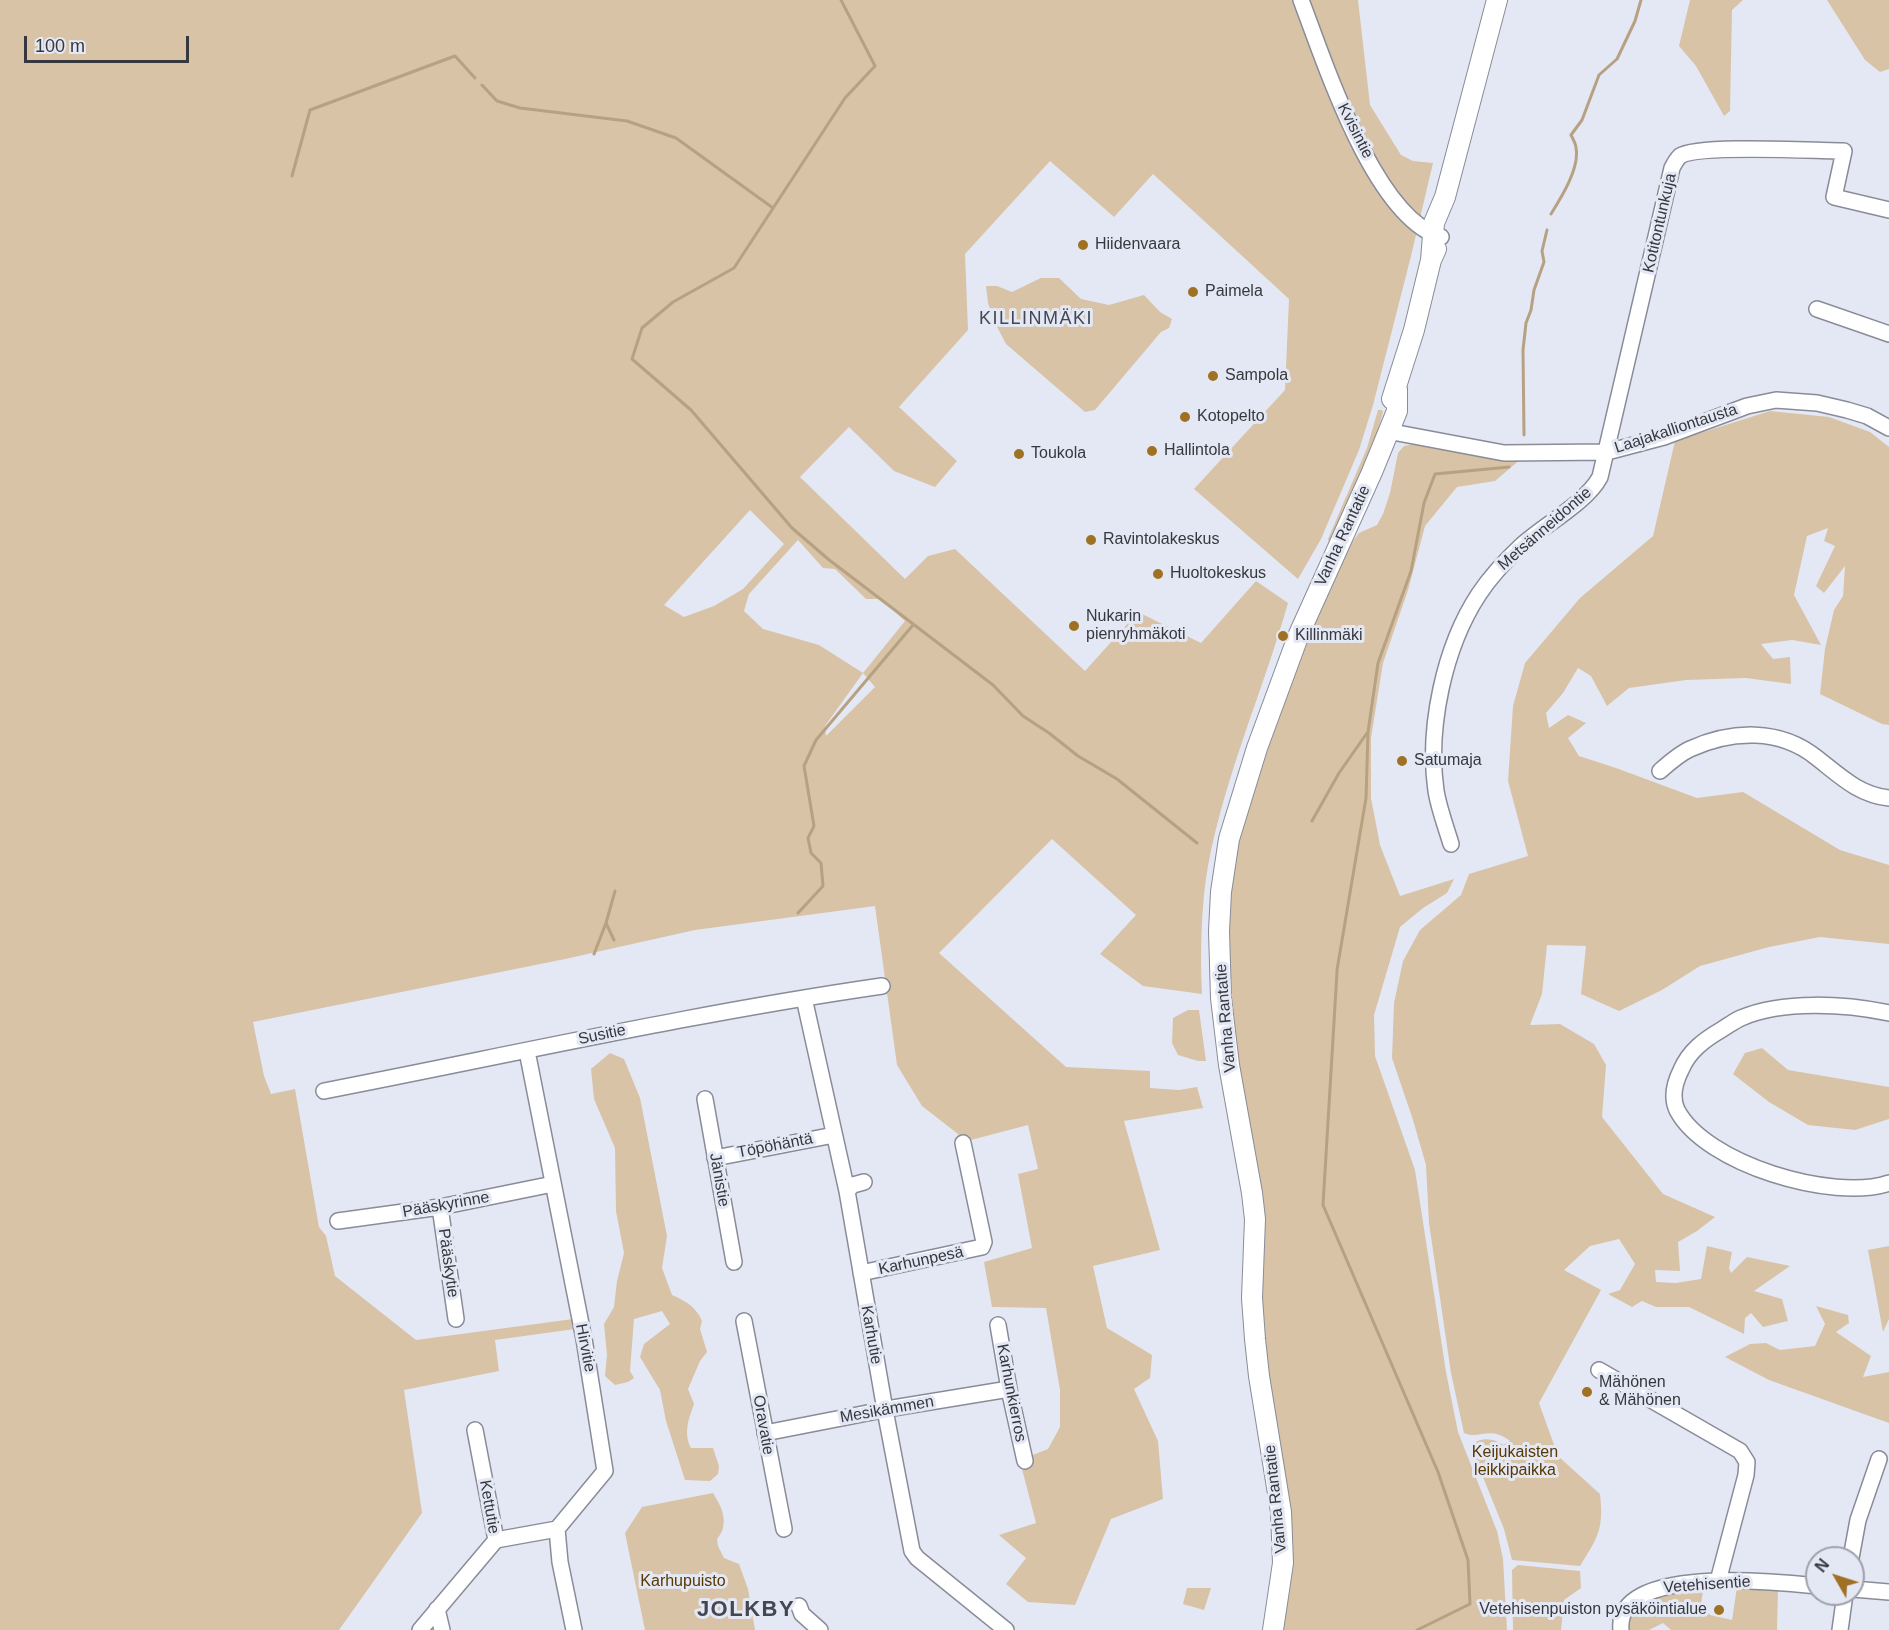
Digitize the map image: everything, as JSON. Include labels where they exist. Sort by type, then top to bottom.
[{"type":"main road","name":"Vanha Rantatie","points":[[1273,1630],[1283,1563],[1282,1528],[1279,1490],[1259,1376],[1255,1339],[1252,1298],[1255,1220],[1252,1193],[1232,1086],[1221,998],[1219,931],[1221,887],[1229,839],[1241,797],[1287,664],[1372,472],[1396,411],[1397,389],[1437,236],[1447,214],[1445,197],[1497,0]]},
{"type":"street","name":"Kvisintie","points":[[1301,0],[1333,87],[1363,151],[1396,203],[1414,223],[1437,236]]},
{"type":"street","name":"Kotitontunkuja","points":[[1607,452],[1672,168],[1678,157],[1692,152],[1712,151],[1844,151],[1834,196],[1889,210]]},
{"type":"street","points":[[1817,309],[1889,334]]},
{"type":"street","name":"Laajakalliontausta","points":[[1387,431],[1504,453],[1607,452],[1664,437],[1747,406],[1776,400],[1847,410],[1867,416],[1889,428]]},
{"type":"street","name":"Metsänneidontie","points":[[1451,844],[1436,793],[1433,754],[1441,690],[1457,638],[1473,604],[1502,566],[1522,545],[1594,487],[1600,477],[1607,452]]},
{"type":"street","points":[[1660,771],[1688,750],[1712,741],[1738,734],[1763,735],[1803,749],[1859,790],[1889,798]]},
{"type":"street","name":"Susitie","points":[[324,1091],[630,1030],[882,986]]},
{"type":"street","name":"Karhutie","points":[[804,998],[847,1191],[885,1410],[914,1555],[1006,1630]]},
{"type":"street","points":[[1889,1013],[1847,1008],[1790,1006],[1741,1018],[1705,1039],[1687,1057],[1674,1090],[1677,1109],[1695,1132],[1717,1148],[1769,1173],[1801,1183],[1838,1189],[1878,1187],[1889,1183]]},
{"type":"street","name":"Hirvitie","points":[[527,1051],[584,1339],[605,1470],[557,1529]]},
{"type":"street","name":"Jänistie","points":[[705,1099],[734,1262]]},
{"type":"street","name":"Töpöhäntä","points":[[715,1158],[834,1135]]},
{"type":"street","name":"Karhunpesä","points":[[861,1273],[982,1247],[984,1242],[963,1143]]},
{"type":"street","points":[[847,1191],[853,1185],[864,1182]]},
{"type":"street","name":"Pääskyrinne","points":[[338,1221],[440,1207],[553,1184]]},
{"type":"street","name":"Pääskytie","points":[[440,1207],[456,1319]]},
{"type":"street","name":"Oravatie","points":[[744,1321],[784,1529]]},
{"type":"street","name":"Karhunkierros","points":[[998,1325],[1025,1461]]},
{"type":"street","points":[[1599,1370],[1740,1451],[1747,1462],[1746,1475],[1718,1581]]},
{"type":"street","name":"Mesikämmen","points":[[765,1432],[1009,1389]]},
{"type":"street","name":"Kettutie","points":[[420,1630],[496,1540],[475,1430]]},
{"type":"street","points":[[1853,1546],[1858,1520],[1879,1460]]},
{"type":"street","points":[[496,1540],[557,1529],[560,1562],[574,1630]]},
{"type":"street","name":"Vetehisentie","points":[[1621,1630],[1620,1623],[1624,1611],[1634,1601],[1650,1590],[1666,1585],[1718,1581],[1805,1585]]},
{"type":"street","points":[[1865,1590],[1889,1592]]},
{"type":"street","points":[[799,1606],[802,1614],[820,1630]]},
{"type":"street","points":[[1840,1630],[1843,1606]]},
{"type":"street","points":[[437,1609],[442,1630]]},
{"type":"green space","points":[[0,0],[1358,0],[1370,105],[1401,155],[1413,161],[1433,163],[1373,405],[1359,450],[1321,539],[1298,579],[1194,489],[1285,390],[1289,299],[1153,174],[1114,217],[1050,161],[965,254],[968,330],[899,407],[957,461],[935,487],[894,471],[849,427],[800,477],[905,579],[928,556],[955,549],[1085,671],[1138,612],[1201,643],[1256,581],[1288,603],[1234,766],[1215,832],[1202,913],[1202,994],[1143,986],[1100,954],[1136,915],[1052,839],[939,953],[1066,1067],[1150,1071],[1150,1088],[1179,1090],[1197,1087],[1203,1108],[1124,1121],[1160,1250],[1093,1266],[1107,1328],[1152,1355],[1150,1378],[1134,1389],[1158,1441],[1163,1499],[1111,1519],[1075,1605],[1028,1602],[1006,1584],[1026,1558],[999,1535],[1036,1523],[1022,1469],[1030,1456],[1048,1449],[1060,1427],[1060,1390],[1046,1308],[992,1307],[984,1262],[1032,1248],[1018,1174],[1038,1169],[1028,1125],[967,1141],[922,1106],[897,1065],[875,906],[695,930],[565,959],[253,1022],[264,1076],[271,1094],[295,1089],[319,1227],[326,1236],[335,1276],[416,1340],[573,1319],[575,1329],[495,1340],[499,1371],[404,1390],[422,1513],[339,1630],[0,1630]],"holes":[[[750,510],[784,544],[743,589],[714,606],[684,617],[664,605]],[[798,540],[823,568],[835,569],[866,599],[881,599],[905,621],[863,673],[819,645],[763,629],[744,611],[749,594]],[[863,673],[875,687],[826,736],[825,726]]]},
{"type":"green space","points":[[1690,0],[1743,0],[1732,10],[1730,111],[1724,116],[1696,66],[1679,46]]},
{"type":"green space","points":[[1827,0],[1889,0],[1889,69],[1880,72],[1865,60]]},
{"type":"green space","points":[[1041,278],[1059,278],[1081,299],[1109,305],[1144,295],[1160,312],[1172,319],[1169,328],[1161,332],[1095,410],[1085,412],[1006,344],[994,321],[988,303],[986,286],[997,286],[1012,292]]},
{"type":"green space","points":[[1378,410],[1383,412],[1372,450],[1332,542],[1329,542],[1328,539],[1367,448]]},
{"type":"green space","name":"Keijukaisten leikkipaikka","points":[[1770,411],[1829,417],[1870,432],[1889,447],[1889,725],[1882,724],[1820,694],[1825,649],[1834,610],[1843,596],[1845,566],[1824,593],[1816,586],[1835,546],[1824,541],[1828,528],[1807,536],[1794,595],[1821,645],[1792,640],[1761,644],[1773,659],[1790,657],[1791,684],[1746,678],[1686,680],[1629,688],[1607,706],[1591,676],[1578,668],[1563,693],[1546,713],[1549,728],[1568,715],[1586,723],[1568,738],[1579,756],[1697,798],[1743,792],[1840,850],[1889,865],[1889,944],[1820,937],[1769,947],[1700,966],[1662,990],[1619,1011],[1581,994],[1586,946],[1547,945],[1542,994],[1530,1025],[1560,1024],[1594,1044],[1606,1065],[1602,1117],[1663,1194],[1715,1217],[1678,1242],[1680,1271],[1655,1270],[1656,1282],[1676,1283],[1701,1279],[1707,1246],[1732,1252],[1729,1268],[1731,1273],[1747,1257],[1790,1266],[1754,1291],[1782,1299],[1788,1321],[1763,1327],[1751,1313],[1745,1318],[1744,1334],[1689,1307],[1656,1307],[1642,1301],[1632,1307],[1608,1294],[1620,1290],[1635,1264],[1619,1239],[1590,1246],[1564,1270],[1601,1290],[1539,1403],[1558,1456],[1600,1494],[1600,1525],[1595,1540],[1580,1566],[1512,1560],[1504,1529],[1472,1450],[1472,1444],[1484,1439],[1503,1445],[1510,1441],[1496,1434],[1470,1435],[1464,1433],[1451,1373],[1429,1223],[1426,1165],[1392,1058],[1394,1003],[1403,961],[1420,930],[1461,895],[1469,874],[1528,856],[1508,781],[1513,706],[1525,663],[1580,598],[1653,536],[1675,441]]},
{"type":"green space","points":[[1413,444],[1474,455],[1522,458],[1495,481],[1457,487],[1425,526],[1408,590],[1383,663],[1371,738],[1371,798],[1380,845],[1400,896],[1454,879],[1447,893],[1423,908],[1400,927],[1374,1015],[1375,1056],[1415,1170],[1446,1372],[1458,1432],[1497,1531],[1503,1559],[1507,1630],[1279,1630],[1266,1373],[1226,956],[1227,869],[1289,676],[1338,561],[1359,533],[1377,525],[1390,493],[1398,453],[1404,446]]},
{"type":"green space","points":[[1188,1010],[1199,1010],[1206,1061],[1178,1055],[1172,1043],[1173,1018]]},
{"type":"green space","points":[[1762,1048],[1788,1070],[1889,1087],[1889,1119],[1855,1130],[1808,1125],[1769,1102],[1733,1074],[1745,1053]]},
{"type":"green space","points":[[610,1053],[624,1059],[640,1098],[667,1236],[662,1268],[672,1295],[690,1305],[702,1321],[700,1329],[707,1352],[700,1361],[688,1389],[694,1404],[687,1437],[691,1448],[713,1448],[719,1466],[718,1474],[710,1481],[685,1480],[666,1421],[660,1390],[640,1357],[644,1344],[670,1324],[662,1311],[634,1319],[630,1371],[634,1378],[615,1385],[605,1376],[607,1355],[604,1324],[614,1307],[624,1253],[616,1211],[615,1148],[594,1099],[591,1069]]},
{"type":"green space","points":[[1889,1246],[1889,1319],[1883,1332],[1868,1250]]},
{"type":"green space","points":[[1816,1306],[1848,1315],[1849,1323],[1836,1332],[1871,1356],[1863,1377],[1889,1372],[1889,1423],[1769,1380],[1725,1357],[1750,1344],[1766,1343],[1780,1350],[1815,1346],[1825,1324]]},
{"type":"green space","name":"Karhupuisto","points":[[713,1493],[722,1510],[724,1522],[717,1539],[718,1546],[724,1558],[739,1564],[748,1589],[755,1630],[645,1630],[625,1533],[642,1507]]},
{"type":"green space","points":[[1518,1565],[1580,1571],[1581,1588],[1564,1600],[1561,1630],[1513,1630],[1512,1570]]},
{"type":"green space","points":[[1737,1587],[1778,1589],[1777,1630],[1671,1630],[1663,1623],[1649,1630],[1627,1630],[1629,1619],[1639,1603],[1672,1590],[1711,1588],[1713,1592],[1703,1592],[1701,1603],[1710,1615],[1732,1620]]},
{"type":"green space","points":[[1187,1588],[1211,1588],[1204,1610],[1183,1604]]},
{"type":"waterway","points":[[841,0],[875,66],[845,98],[734,268],[673,302],[642,328],[632,359],[691,410],[792,528],[828,559],[993,685],[1023,716],[1078,756],[1117,779],[1197,843]]},
{"type":"waterway","points":[[1551,214],[1569,182],[1575,164],[1576,146],[1571,135],[1582,120],[1599,75],[1617,59],[1635,21],[1641,0]]},
{"type":"waterway","points":[[292,176],[310,110],[455,56],[475,78]]},
{"type":"waterway","points":[[482,85],[497,101],[520,108],[627,121],[676,138],[773,208]]},
{"type":"waterway","points":[[1524,435],[1523,350],[1526,323],[1544,262],[1542,251],[1547,230]]},
{"type":"waterway","points":[[1337,970],[1366,798],[1368,732],[1378,663],[1411,571],[1424,503],[1435,474],[1509,467]]},
{"type":"waterway","points":[[798,913],[823,886],[821,863],[811,853],[808,838],[814,826],[804,766],[816,740],[913,625]]},
{"type":"waterway","points":[[1312,821],[1339,773],[1367,733]]},
{"type":"waterway","points":[[594,954],[615,891]]},
{"type":"waterway","points":[[606,923],[614,940]]},
{"type":"waterway","points":[[1337,972],[1323,1205],[1438,1472],[1468,1560],[1470,1604],[1417,1630]]},
{"type":"place","name":"Hiidenvaara","points":[[1083,245]]},
{"type":"place","name":"Paimela","points":[[1193,292]]},
{"type":"place","name":"Sampola","points":[[1213,376]]},
{"type":"place","name":"Kotopelto","points":[[1185,417]]},
{"type":"place","name":"Hallintola","points":[[1152,451]]},
{"type":"place","name":"Toukola","points":[[1019,454]]},
{"type":"place","name":"Ravintolakeskus","points":[[1091,540]]},
{"type":"place","name":"Huoltokeskus","points":[[1158,574]]},
{"type":"place","name":"Nukarin pienryhmäkoti","points":[[1074,626]]},
{"type":"place","name":"Killinmäki","points":[[1283,636]]},
{"type":"place","name":"Satumaja","points":[[1402,761]]},
{"type":"place","name":"Mähönen & Mähönen","points":[[1587,1392]]},
{"type":"place","name":"Vetehisenpuiston pysäköintialue","points":[[1719,1610]]},
{"type":"district","name":"KILLINMÄKI","points":[[1036,319]]},
{"type":"district","name":"JOLKBY","points":[[746,1610]]}]
